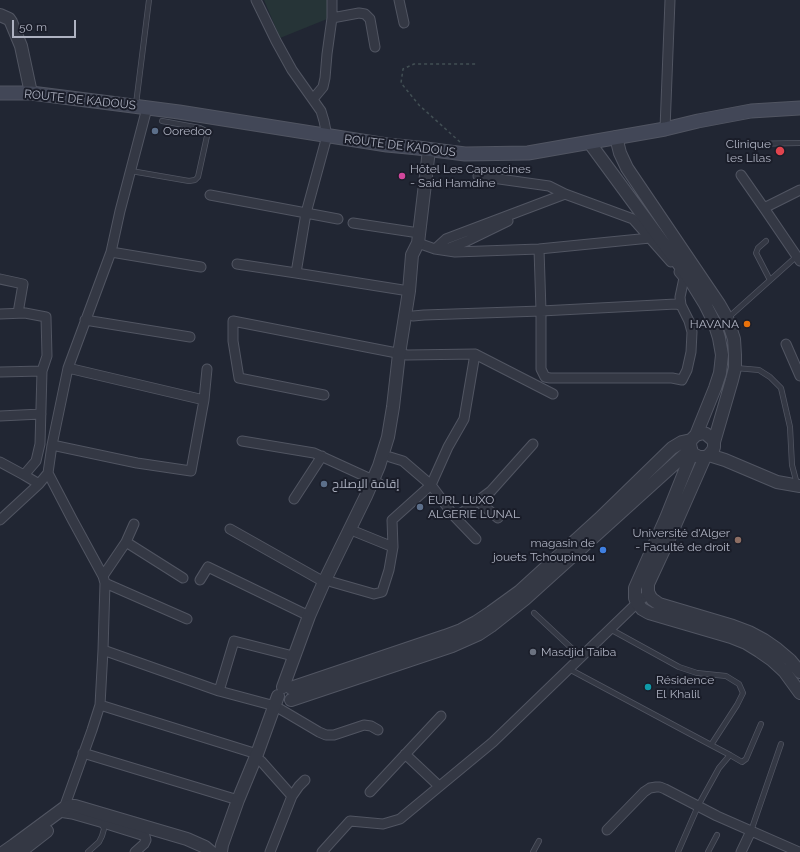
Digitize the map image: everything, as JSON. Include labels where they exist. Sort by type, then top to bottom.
[{"type":"main road","name":"ROUTE DE KADOUS","points":[[0,93],[31,93],[142,107],[387,146],[466,154],[528,153],[665,129],[751,111],[800,108]]},
{"type":"street","points":[[256,0],[292,70],[320,111],[327,136],[306,213],[296,272]]},
{"type":"street","points":[[313,99],[323,87],[325,78],[332,18],[332,0]]},
{"type":"street","points":[[399,0],[404,23]]},
{"type":"street","points":[[665,129],[670,0]]},
{"type":"street","points":[[332,18],[358,13],[365,14],[370,19],[375,47]]},
{"type":"street","points":[[0,15],[12,22],[21,46],[31,93]]},
{"type":"street","points":[[0,520],[39,484],[48,473],[52,445],[68,368],[110,252],[131,170],[142,107]]},
{"type":"street","points":[[616,137],[620,153],[627,168],[719,304],[727,318],[734,339],[735,368],[710,449],[648,584],[648,593],[652,599],[659,604],[749,632],[777,649],[790,660],[800,672]]},
{"type":"street","points":[[589,142],[689,278],[714,322],[722,355],[720,373],[716,388],[693,444],[666,518],[637,583],[634,593],[637,603],[642,609],[649,613],[731,637],[746,643],[772,660],[784,671],[800,693]]},
{"type":"street","points":[[220,852],[238,800],[259,757],[284,697],[328,582],[366,496],[390,457],[398,421],[412,256],[418,238],[429,150]]},
{"type":"street","points":[[478,176],[550,186],[565,194],[633,219],[684,278],[680,297],[681,305],[689,321],[692,332],[691,352],[687,370],[682,380],[672,378],[545,377],[541,369],[539,249]]},
{"type":"street","points":[[741,176],[798,258]]},
{"type":"street","points":[[764,208],[800,190]]},
{"type":"street","points":[[439,250],[467,241],[565,194]]},
{"type":"street","points":[[210,195],[338,219]]},
{"type":"street","points":[[353,223],[418,238],[427,247],[455,252],[539,249],[650,238]]},
{"type":"street","points":[[284,697],[293,656],[309,616],[367,514],[391,422],[403,355],[413,316],[420,256],[418,238]]},
{"type":"street","points":[[110,252],[201,266]]},
{"type":"street","points":[[237,264],[296,272],[409,291]]},
{"type":"street","points":[[0,279],[23,284],[18,313]]},
{"type":"street","points":[[413,316],[676,304],[681,305]]},
{"type":"street","points":[[0,314],[25,313],[46,317],[47,356],[42,371],[40,444],[36,461],[24,475]]},
{"type":"street","points":[[85,320],[190,337]]},
{"type":"street","points":[[324,395],[239,378],[233,341],[233,321],[403,355],[475,354],[553,394]]},
{"type":"street","points":[[786,344],[800,376]]},
{"type":"street","points":[[230,529],[328,582],[374,594],[382,592],[389,570],[393,547],[392,520],[430,485],[448,447],[464,419],[475,354]]},
{"type":"street","points":[[68,368],[204,400]]},
{"type":"street","points":[[52,445],[137,463],[190,471],[204,400],[207,369]]},
{"type":"street","points":[[0,372],[42,371]]},
{"type":"street","points":[[0,416],[41,414]]},
{"type":"street","points":[[693,444],[699,434],[706,434],[709,436],[710,449]]},
{"type":"street","points":[[242,441],[322,456],[376,482]]},
{"type":"street","points":[[104,650],[219,691],[284,697],[461,630],[476,622],[520,591],[599,519],[672,448],[682,442],[693,444]]},
{"type":"street","points":[[454,516],[463,512],[491,491],[533,444]]},
{"type":"street","points":[[693,444],[700,457],[710,449]]},
{"type":"street","points":[[710,449],[726,460],[776,482],[796,485]]},
{"type":"street","points":[[294,499],[322,456]]},
{"type":"street","points":[[390,457],[403,462],[430,485],[454,516],[476,539]]},
{"type":"street","points":[[0,462],[39,484]]},
{"type":"street","points":[[20,852],[52,827],[59,812],[92,730],[100,704],[104,650],[104,580],[48,473]]},
{"type":"street","points":[[478,501],[498,518]]},
{"type":"street","points":[[104,580],[126,542],[134,524]]},
{"type":"street","points":[[356,532],[393,547]]},
{"type":"street","points":[[126,542],[183,578]]},
{"type":"street","points":[[200,580],[208,567],[309,616]]},
{"type":"street","points":[[104,580],[187,619]]},
{"type":"street","points":[[322,852],[350,821],[383,824],[400,819],[493,742],[648,593]]},
{"type":"street","points":[[219,691],[234,641],[293,656]]},
{"type":"street","points":[[284,697],[319,732],[326,735],[334,735],[364,725],[371,726],[378,730]]},
{"type":"street","points":[[100,704],[259,757],[292,796]]},
{"type":"street","points":[[370,792],[441,716]]},
{"type":"street","points":[[83,753],[238,800]]},
{"type":"street","points":[[405,754],[439,786]]},
{"type":"street","points":[[225,852],[259,757]]},
{"type":"street","points":[[270,852],[292,796],[305,780]]},
{"type":"street","points":[[607,830],[644,792],[656,786],[799,852]]},
{"type":"street","points":[[4,852],[69,806],[81,808],[179,836],[205,847],[211,852]]},
{"type":"street","points":[[59,812],[72,814],[145,836],[146,840],[144,844],[136,852]]},
{"type":"street","points":[[741,852],[751,831]]},
{"type":"lane","points":[[142,107],[149,0]]},
{"type":"lane","points":[[131,170],[189,181],[195,180],[198,177],[206,131],[200,128],[162,121]]},
{"type":"lane","points":[[747,144],[800,143]]},
{"type":"lane","points":[[766,242],[758,248],[756,253],[770,280]]},
{"type":"lane","points":[[727,318],[770,280],[798,258]]},
{"type":"lane","points":[[735,368],[759,370],[770,377],[781,388],[790,427],[792,465],[796,485]]},
{"type":"lane","points":[[534,613],[581,657]]},
{"type":"lane","points":[[610,629],[679,667],[697,673],[726,676],[740,684],[743,693],[738,705],[711,746]]},
{"type":"lane","points":[[569,669],[742,762],[746,759],[761,724]]},
{"type":"lane","points":[[751,831],[781,744]]},
{"type":"lane","points":[[678,852],[698,806],[719,768],[730,755]]},
{"type":"lane","points":[[88,852],[99,842],[102,836],[104,829],[100,822]]},
{"type":"lane","points":[[708,852],[717,834]]},
{"type":"lane","points":[[533,852],[540,841]]},
{"type":"path","points":[[473,154],[419,105],[401,83],[403,70],[414,64],[478,64]]},
{"type":"shaded area","points":[[264,0],[328,0],[327,19],[280,38]]},
{"type":"place","name":"Ooredoo","points":[[155,131]]},
{"type":"place","name":"Clinique les Lilas","points":[[780,151]]},
{"type":"place","name":"Hôtel Les Capuccines - Said Hamdine","points":[[402,176]]},
{"type":"place","name":"HAVANA","points":[[747,324]]},
{"type":"place","name":"إقامة الإصلاح","points":[[324,484]]},
{"type":"place","name":"EURL LUXO ALGERIE LUNAL","points":[[420,507]]},
{"type":"place","name":"Université d'Alger - Faculté de droit","points":[[738,540]]},
{"type":"place","name":"magasin de jouets Tchoupinou","points":[[603,550]]},
{"type":"place","name":"Masdjid Taiba","points":[[533,652]]},
{"type":"place","name":"Résidence El Khalil","points":[[648,687]]}]
